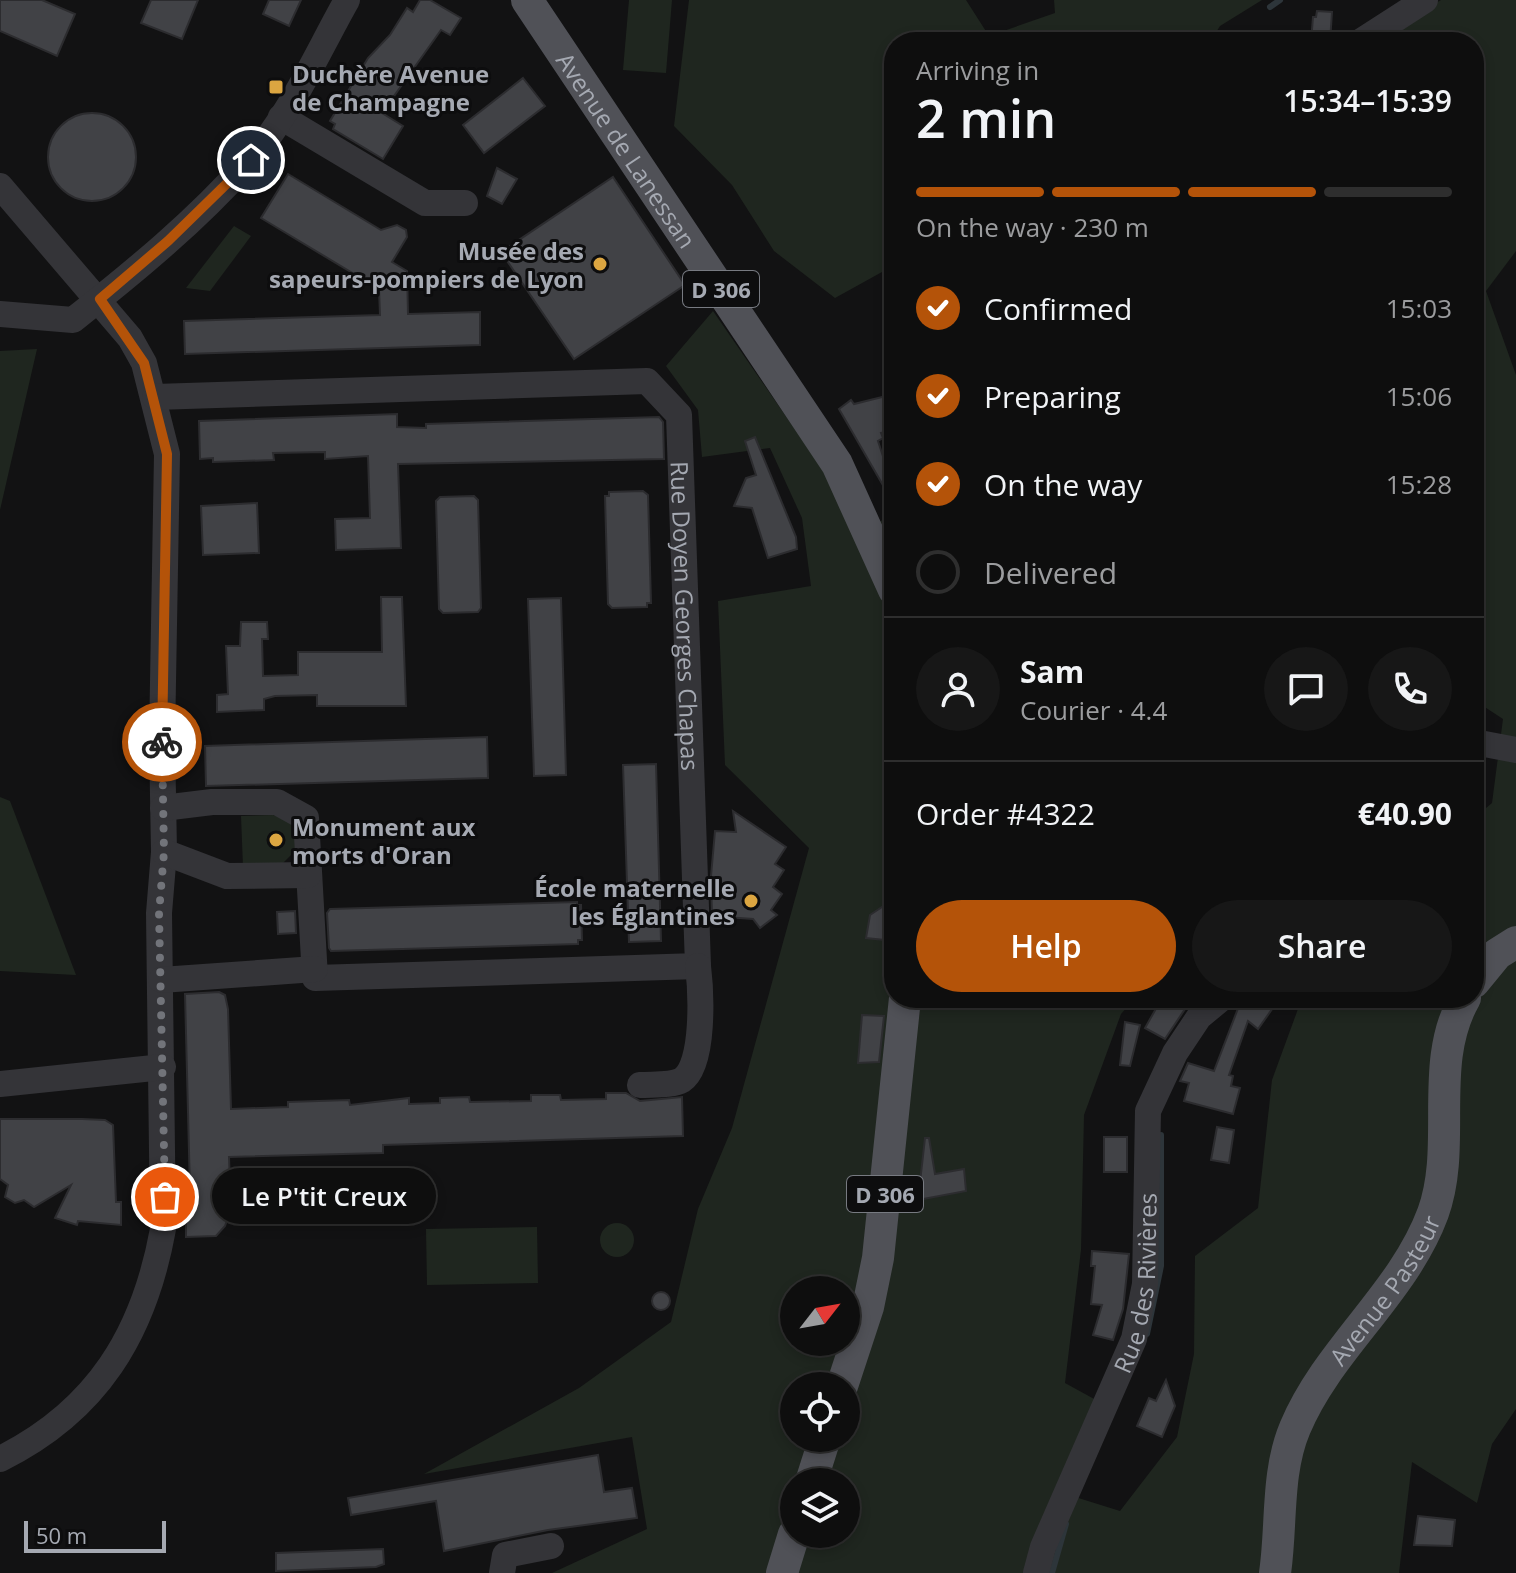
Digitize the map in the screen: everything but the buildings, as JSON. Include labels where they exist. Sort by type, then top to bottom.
[{"type":"main road","name":"Avenue de Lanessan","points":[[527,0],[837,464],[884,568]]},
{"type":"main road","points":[[1484,970],[1497,954],[1516,942]]},
{"type":"main road","name":"D 306","points":[[847,1372],[868,1307],[878,1258],[904,1008]]},
{"type":"main road","name":"Avenue Pasteur","points":[[1275,1573],[1282,1479],[1294,1430],[1315,1390],[1416,1251],[1434,1211],[1443,1166],[1446,1054],[1459,1008]]},
{"type":"main road","points":[[782,1573],[790,1548]]},
{"type":"street","points":[[0,314],[73,320],[168,241],[251,160],[281,117],[347,0]]},
{"type":"street","points":[[1375,32],[1425,0]]},
{"type":"street","points":[[281,117],[425,203],[465,203]]},
{"type":"street","points":[[0,186],[100,299],[144,363],[167,454],[164,852],[159,913],[163,1229],[156,1269],[138,1319],[98,1385],[72,1414],[0,1459]]},
{"type":"street","name":"Rue Doyen Georges Chapas","points":[[155,397],[647,381],[679,415],[698,966],[702,1000],[690,1073],[680,1082],[640,1085]]},
{"type":"street","points":[[1484,744],[1516,750]]},
{"type":"street","points":[[163,808],[212,802],[277,802],[306,818],[315,978],[698,966]]},
{"type":"street","points":[[164,852],[227,876],[308,875]]},
{"type":"street","points":[[161,980],[315,969]]},
{"type":"street","name":"Rue des Rivières","points":[[1036,1573],[1043,1547],[1134,1339],[1145,1284],[1148,1111],[1175,1053],[1199,1017],[1210,1008]]},
{"type":"street","points":[[0,1084],[163,1067]]},
{"type":"street","points":[[502,1573],[505,1555],[551,1546]]},
{"type":"shaded area","points":[[629,0],[672,0],[666,73],[623,70]]},
{"type":"shaded area","points":[[689,0],[966,0],[986,32],[884,32],[884,274],[882,272],[835,298],[774,251],[732,185],[674,126]]},
{"type":"shaded area","points":[[1054,0],[1262,0],[1220,26],[1216,32],[1000,32],[1055,13]]},
{"type":"shaded area","points":[[1441,0],[1516,0],[1516,251],[1486,291],[1516,375],[1516,1409],[1492,1444],[1477,1503],[1412,1462],[1399,1573],[1048,1573],[1072,1496],[1120,1511],[1177,1437],[1194,1354],[1195,1256],[1258,1208],[1272,1080],[1298,1008],[1484,1008],[1484,810],[1492,803],[1503,719],[1484,707],[1484,32],[1388,32]]},
{"type":"shaded area","points":[[234,226],[251,236],[210,291],[186,288]]},
{"type":"shaded area","points":[[713,311],[823,470],[856,534],[884,519],[884,1008],[1126,1008],[1121,1014],[1084,1115],[1081,1250],[1065,1383],[1096,1400],[1028,1573],[552,1573],[647,1529],[632,1437],[424,1474],[579,1388],[671,1322],[698,1209],[732,1128],[809,848],[725,765],[718,601],[811,586],[802,518],[770,448],[702,457],[698,410],[666,366]]},
{"type":"shaded area","points":[[37,349],[0,510],[0,351]]},
{"type":"shaded area","points":[[0,797],[10,801],[76,975],[0,971]]},
{"type":"shaded area","points":[[273,815],[293,825],[299,847],[281,865],[243,867],[241,816]]},
{"type":"shaded area","points":[[617,1223],[629,1228],[634,1240],[629,1252],[617,1257],[605,1252],[600,1240],[605,1228]]},
{"type":"shaded area","points":[[537,1227],[538,1283],[427,1285],[426,1229]]},
{"type":"waterway","points":[[1270,7],[1280,0]]},
{"type":"waterway","points":[[1147,1334],[1161,1266],[1161,1135]]},
{"type":"waterway","points":[[1052,1573],[1066,1524]]},
{"type":"way so far","points":[[162,742],[164,852],[159,913],[165,1197]]},
{"type":"place","name":"Duchère Avenue de Champagne","points":[[276,87]]},
{"type":"place","name":"Musée des sapeurs-pompiers de Lyon","points":[[600,264]]},
{"type":"place","name":"Monument aux morts d'Oran","points":[[276,840]]},
{"type":"place","name":"École maternelle les Églantines","points":[[751,901]]},
{"type":"place","name":"Le P'tit Creux","points":[[165,1197]]},
{"type":"route","points":[[162,742],[167,454],[144,363],[124,329],[100,299],[168,241],[251,160]]}]
